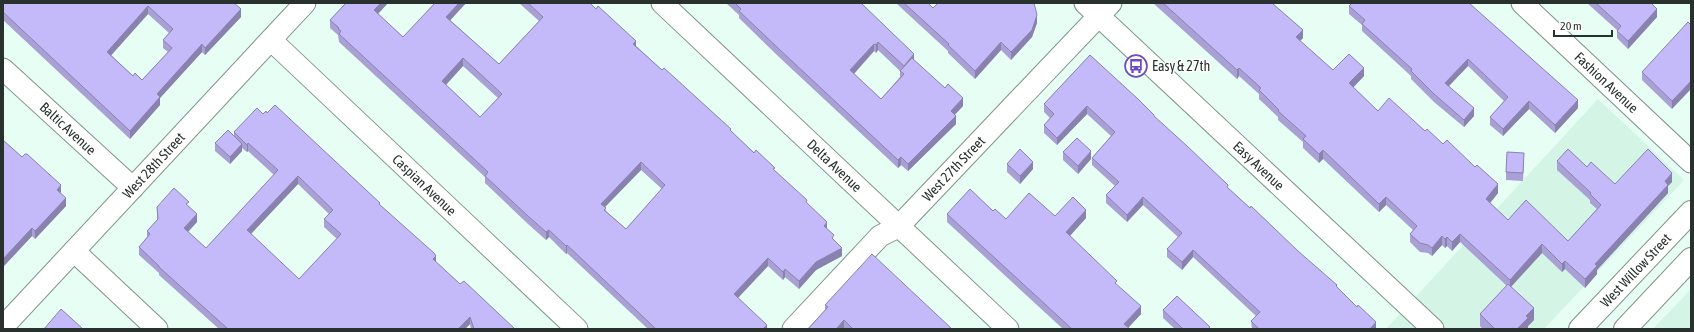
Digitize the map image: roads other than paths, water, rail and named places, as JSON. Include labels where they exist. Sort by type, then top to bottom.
[{"type":"main road","name":"West Willow Street","points":[[1580,329],[1691,212]]},
{"type":"main road","points":[[1625,329],[1691,259]]},
{"type":"street","name":"Delta Avenue","points":[[662,3],[1008,329]]},
{"type":"street","name":"Fashion Avenue","points":[[1522,3],[1691,162]]},
{"type":"street","name":"West 28th Street","points":[[3,327],[271,40],[302,4]]},
{"type":"street","name":"West 27th Street","points":[[793,329],[880,236],[898,227],[1098,7]]},
{"type":"street","name":"Easy Avenue","points":[[1098,7],[1433,329]]},
{"type":"street","name":"Caspian Avenue","points":[[271,40],[578,329]]},
{"type":"street","name":"Baltic Avenue","points":[[3,69],[133,188]]},
{"type":"street","points":[[74,251],[157,329]]},
{"type":"place","name":"Easy & 27th","points":[[1136,66]]}]
